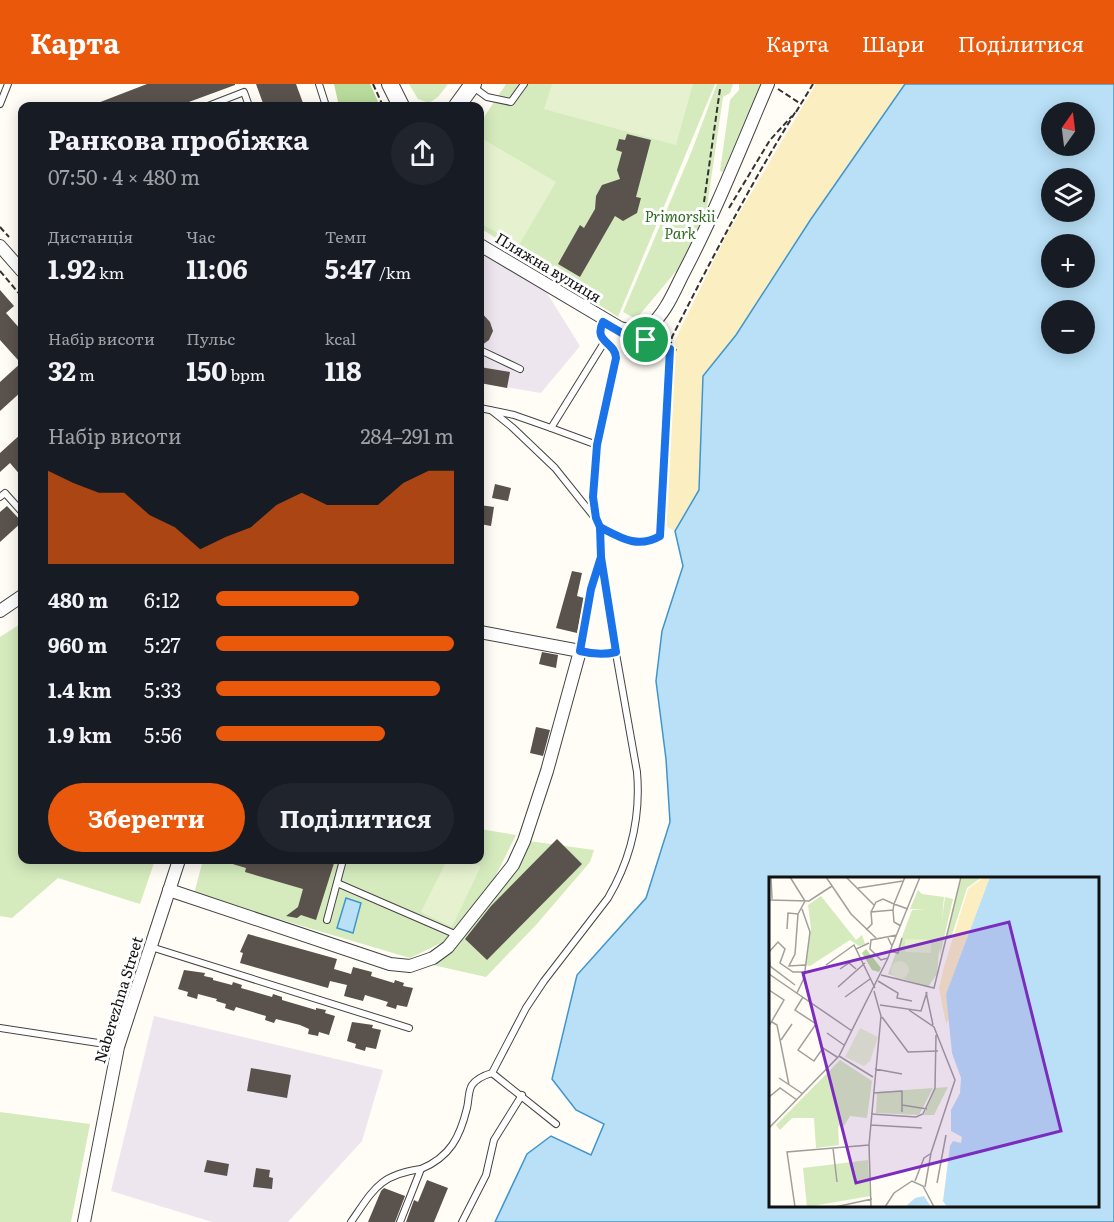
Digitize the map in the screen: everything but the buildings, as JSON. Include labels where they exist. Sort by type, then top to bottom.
[{"type":"street","points":[[390,84],[399,102]]},
{"type":"street","points":[[460,102],[472,85]]},
{"type":"street","name":"Пляжна вулиця","points":[[484,247],[605,319],[630,331],[640,331],[649,327],[673,295],[771,86]]},
{"type":"street","points":[[0,246],[18,266]]},
{"type":"street","points":[[0,611],[18,599]]},
{"type":"street","points":[[169,890],[390,964],[410,966],[433,958],[448,947],[513,865],[524,841],[547,771],[580,651],[484,633]]},
{"type":"street","name":"Naberezhna Street","points":[[84,1222],[118,1047],[177,864]]},
{"type":"lane","points":[[0,104],[8,84]]},
{"type":"lane","points":[[319,84],[325,102]]},
{"type":"lane","points":[[472,85],[487,97],[511,102],[524,84]]},
{"type":"lane","points":[[219,102],[244,93],[247,102]]},
{"type":"lane","points":[[596,518],[593,497],[597,445],[616,358],[613,349],[600,332],[605,319]]},
{"type":"lane","points":[[551,428],[605,341]]},
{"type":"lane","points":[[484,352],[520,369]]},
{"type":"lane","points":[[484,409],[514,415],[597,445]]},
{"type":"lane","points":[[351,1222],[381,1182],[400,1173],[422,1169],[441,1160],[451,1148],[461,1126],[473,1084],[482,1076],[492,1072],[526,1008],[544,981],[608,898],[632,844],[638,808],[638,772],[601,557],[600,527],[596,518],[555,468],[492,411]]},
{"type":"lane","points":[[0,497],[5,493],[18,508]]},
{"type":"lane","points":[[601,557],[591,589],[580,651],[603,654],[616,652]]},
{"type":"lane","points":[[327,920],[342,864]]},
{"type":"lane","points":[[337,883],[458,935]]},
{"type":"lane","points":[[150,947],[409,1028]]},
{"type":"lane","points":[[0,1028],[118,1047]]},
{"type":"lane","points":[[492,1072],[556,1124]]},
{"type":"lane","points":[[462,1222],[486,1175],[494,1140],[522,1095]]},
{"type":"lane","points":[[400,1222],[422,1169]]},
{"type":"path","points":[[373,84],[381,102]]},
{"type":"path","points":[[600,527],[626,540],[648,542],[660,536],[672,337],[761,167],[813,84]]},
{"type":"path","points":[[771,86],[801,104]]},
{"type":"path","points":[[704,202],[720,89]]},
{"type":"path","points":[[729,208],[770,140],[796,111]]},
{"type":"path","points":[[0,271],[18,292]]},
{"type":"path","points":[[646,340],[648,345],[676,350]]},
{"type":"shaded area","points":[[484,253],[535,283],[547,293],[580,346],[541,393],[484,384]]},
{"type":"shaded area","points":[[154,1016],[383,1070],[362,1141],[288,1222],[212,1222],[111,1191]]},
{"type":"green space","points":[[334,84],[370,84],[378,102],[338,102]]},
{"type":"green space","points":[[409,84],[448,84],[438,97],[430,102],[418,99]]},
{"type":"green space","points":[[506,84],[715,84],[618,317],[484,231],[484,117]]},
{"type":"green space","points":[[552,84],[693,84],[676,145],[544,109]]},
{"type":"green space","name":"Primorskii Park","points":[[717,84],[733,84],[730,93],[723,97],[707,207],[683,263],[636,319],[623,312],[691,153]]},
{"type":"green space","points":[[739,84],[762,84],[723,172],[720,171],[730,100],[739,90]]},
{"type":"green space","points":[[484,140],[556,182],[519,245],[484,225]]},
{"type":"green space","points":[[18,626],[18,864],[154,864],[140,904],[58,878],[12,918],[0,916],[0,637]]},
{"type":"green space","points":[[484,830],[516,835],[494,879],[445,941],[410,958],[194,894],[202,864],[484,864]]},
{"type":"green space","points":[[529,841],[594,850],[590,862],[536,925],[486,977],[433,965],[477,917]]},
{"type":"green space","points":[[445,864],[481,866],[452,927],[421,912]]},
{"type":"green space","points":[[0,1112],[90,1124],[71,1222],[0,1222]]},
{"type":"sand","points":[[816,84],[905,84],[811,219],[736,335],[703,376],[699,490],[675,531],[665,526],[676,338],[728,232]]},
{"type":"water","points":[[905,84],[1114,84],[1114,1222],[495,1222],[527,1154],[551,1136],[591,1155],[604,1124],[576,1110],[552,1079],[577,975],[646,898],[670,822],[666,759],[656,681],[662,631],[683,566],[675,531],[699,490],[703,376],[736,335],[811,219]]},
{"type":"water","points":[[346,898],[361,903],[353,933],[337,928]]},
{"type":"route","points":[[646,340],[637,340],[627,336],[603,322],[600,329],[601,336],[616,353],[616,358],[597,445],[593,497],[596,518],[600,527],[601,557],[616,652],[588,653],[580,651],[591,589],[601,557],[602,542],[600,527],[626,540],[648,542],[660,536],[670,349],[648,345],[646,340]]}]
